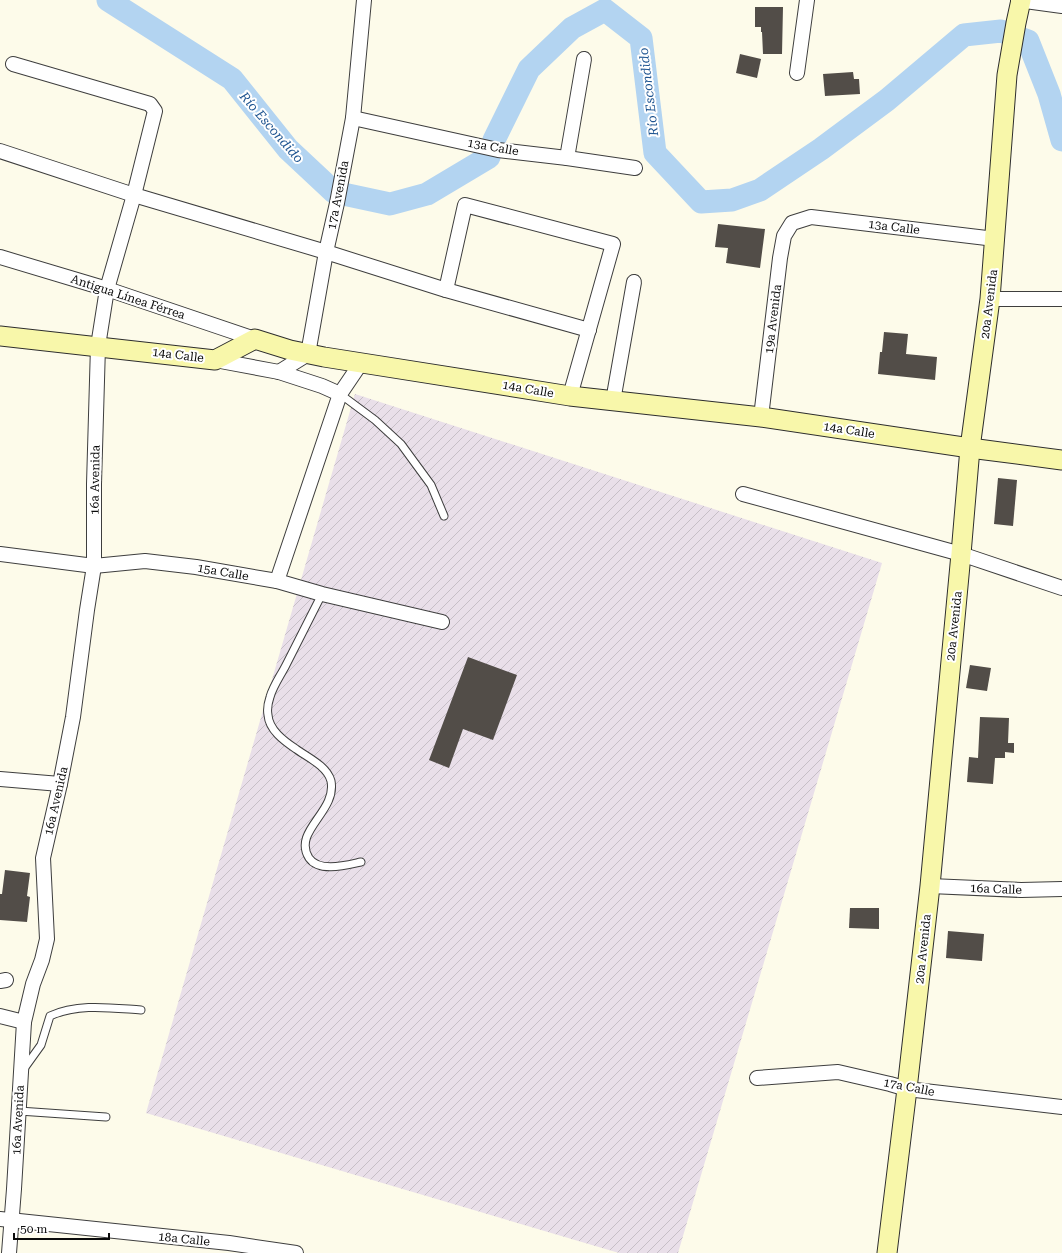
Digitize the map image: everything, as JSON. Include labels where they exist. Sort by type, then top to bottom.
[{"type":"street","name":"17a Avenida","points":[[308,354],[326,252],[353,118],[364,0]]},
{"type":"street","points":[[797,73],[807,0]]},
{"type":"street","points":[[1018,0],[1062,6]]},
{"type":"street","name":"20a Avenida","points":[[887,1253],[930,886],[962,554],[970,448],[990,299],[1007,76],[1021,0]]},
{"type":"street","points":[[567,158],[584,59]]},
{"type":"street","name":"16a Avenida","points":[[9,1253],[6,1220],[19,1111],[24,1022],[33,984],[42,960],[47,939],[43,858],[60,784],[73,717],[94,566],[94,484],[98,346],[107,289],[134,195],[155,111],[150,104],[13,64]]},
{"type":"street","name":"13a Calle","points":[[353,118],[492,148],[635,168]]},
{"type":"street","points":[[0,152],[134,195],[326,252],[446,290],[589,330]]},
{"type":"street","points":[[446,290],[465,205],[613,244],[570,396]]},
{"type":"street","name":"13a Calle","points":[[792,223],[811,217],[995,239]]},
{"type":"street","name":"19a Avenida","points":[[761,417],[780,258],[784,236],[792,223]]},
{"type":"street","name":"Antigua Línea Férrea","points":[[0,257],[107,289],[255,339]]},
{"type":"street","points":[[613,401],[634,282]]},
{"type":"street","points":[[990,299],[1062,299]]},
{"type":"street","name":"14a Calle","points":[[0,336],[215,360],[255,339],[308,354],[570,396],[761,417],[1062,460]]},
{"type":"street","points":[[279,372],[308,354]]},
{"type":"street","points":[[215,360],[279,372],[322,386],[340,394]]},
{"type":"street","points":[[277,581],[340,394],[361,363]]},
{"type":"street","points":[[743,494],[962,554],[1062,588]]},
{"type":"street","name":"15a Calle","points":[[0,554],[94,566],[145,561],[196,567],[277,581],[322,594],[442,622]]},
{"type":"street","points":[[0,779],[60,784]]},
{"type":"street","name":"16a Calle","points":[[930,886],[1021,890],[1062,890]]},
{"type":"street","points":[[0,1016],[24,1022]]},
{"type":"street","name":"17a Calle","points":[[757,1078],[838,1072],[907,1089],[1062,1107]]},
{"type":"street","name":"18a Calle","points":[[6,1220],[228,1248],[296,1253]]},
{"type":"lane","points":[[340,394],[375,420],[401,444],[431,484],[444,516]]},
{"type":"lane","points":[[322,594],[270,696],[268,716],[271,726],[278,736],[287,744],[320,766],[327,773],[331,782],[331,791],[328,802],[308,832],[305,843],[306,852],[311,861],[322,866],[337,867],[361,862]]},
{"type":"lane","points":[[21,1074],[41,1045],[50,1016],[61,1011],[93,1007],[141,1010]]},
{"type":"lane","points":[[19,1111],[106,1117]]},
{"type":"shaded area","points":[[355,394],[882,563],[678,1253],[619,1253],[146,1113]]},
{"type":"building","points":[[755,7],[783,7],[782,54],[763,54],[761,27],[755,27]]},
{"type":"building","points":[[740,54],[761,59],[757,78],[736,73]]},
{"type":"building","points":[[853,72],[854,79],[859,79],[860,94],[825,96],[823,74]]},
{"type":"building","points":[[718,224],[765,229],[760,268],[726,263],[728,248],[715,247]]},
{"type":"building","points":[[884,332],[908,334],[906,354],[937,357],[935,380],[878,374]]},
{"type":"building","points":[[998,478],[1017,480],[1013,526],[994,524]]},
{"type":"building","points":[[468,657],[517,675],[493,740],[463,729],[449,768],[429,760]]},
{"type":"building","points":[[970,665],[991,668],[987,691],[966,688]]},
{"type":"building","points":[[980,717],[1009,718],[1008,743],[1014,743],[1014,753],[1005,752],[1005,758],[995,758],[993,784],[967,782],[969,757],[978,758]]},
{"type":"building","points":[[5,870],[30,873],[27,896],[30,897],[27,922],[0,920],[0,894],[2,894]]},
{"type":"building","points":[[850,908],[879,908],[879,929],[849,928]]},
{"type":"building","points":[[948,931],[984,934],[982,961],[946,958]]},
{"type":"waterway","name":"Río Escondido","points":[[108,0],[232,79],[288,149],[334,192],[390,204],[427,194],[489,157],[494,140],[529,69],[572,28],[605,10],[641,38],[655,153],[701,202],[732,200],[760,190],[821,149],[887,100],[964,35],[1001,31],[1028,41],[1049,94],[1062,140]]}]
